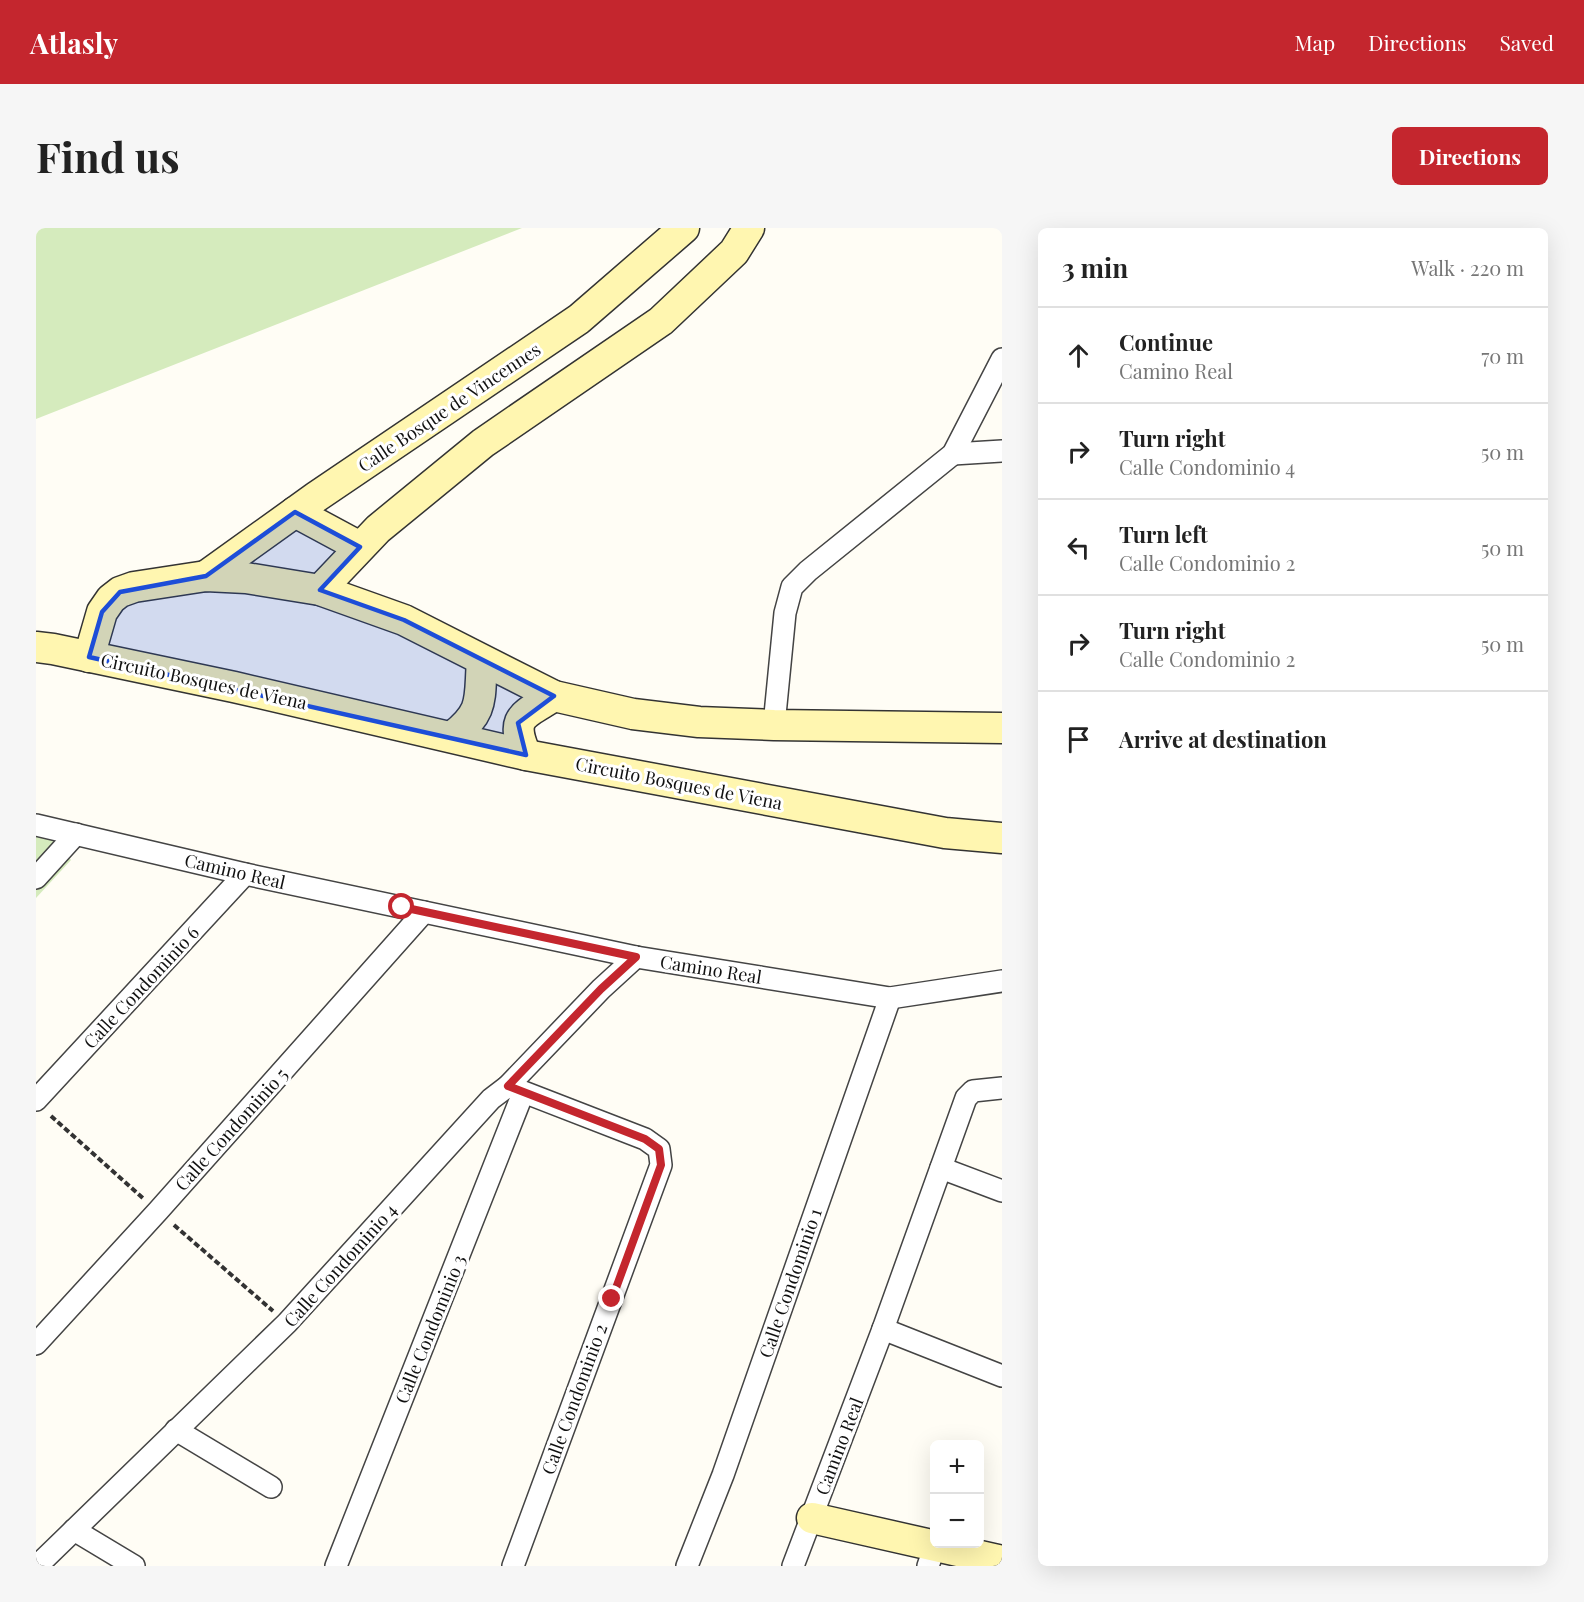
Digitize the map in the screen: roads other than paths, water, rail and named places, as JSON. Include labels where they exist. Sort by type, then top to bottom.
[{"type":"main road","name":"Calle Bosque de Vincennes","points":[[207,576],[295,512],[579,319],[684,228]]},
{"type":"main road","points":[[320,590],[378,530],[483,443],[661,321],[734,252],[749,228]]},
{"type":"main road","points":[[295,512],[360,547]]},
{"type":"main road","name":"Circuito Bosques de Viena","points":[[1002,728],[774,725],[699,722],[633,714],[554,696],[482,662],[404,620],[320,590],[246,578],[207,576],[134,587],[120,592],[111,599],[102,612],[89,657],[453,736],[525,755],[945,833],[1002,838]]},
{"type":"main road","points":[[36,647],[89,657]]},
{"type":"main road","points":[[453,736],[469,724],[477,713],[482,662]]},
{"type":"main road","points":[[525,755],[518,736],[518,723],[526,714],[554,696]]},
{"type":"main road","points":[[812,1518],[932,1556],[1002,1561]]},
{"type":"street","points":[[774,725],[785,613],[792,587],[808,571],[953,454],[1002,359]]},
{"type":"street","points":[[953,454],[1002,452]]},
{"type":"street","name":"Camino Real","points":[[36,825],[245,874],[636,957],[890,998],[1002,981]]},
{"type":"street","points":[[36,878],[76,834]]},
{"type":"street","name":"Calle Condominio 6","points":[[36,1100],[245,874]]},
{"type":"street","name":"Calle Condominio 5","points":[[36,1344],[166,1202],[424,912]]},
{"type":"street","name":"Calle Condominio 4","points":[[37,1566],[287,1323],[491,1099],[516,1089],[601,989],[636,957]]},
{"type":"street","name":"Calle Condominio 1","points":[[687,1566],[723,1475],[890,998]]},
{"type":"street","name":"Camino Real","points":[[793,1566],[883,1329],[966,1098],[973,1091],[1002,1088]]},
{"type":"street","name":"Calle Condominio 3","points":[[336,1566],[516,1089]]},
{"type":"street","name":"Calle Condominio 2","points":[[513,1566],[661,1165],[659,1149],[645,1139],[516,1089]]},
{"type":"street","points":[[941,1168],[1002,1191]]},
{"type":"street","points":[[883,1329],[1002,1376]]},
{"type":"street","points":[[176,1430],[272,1486]]},
{"type":"street","points":[[74,1530],[134,1566]]}]
